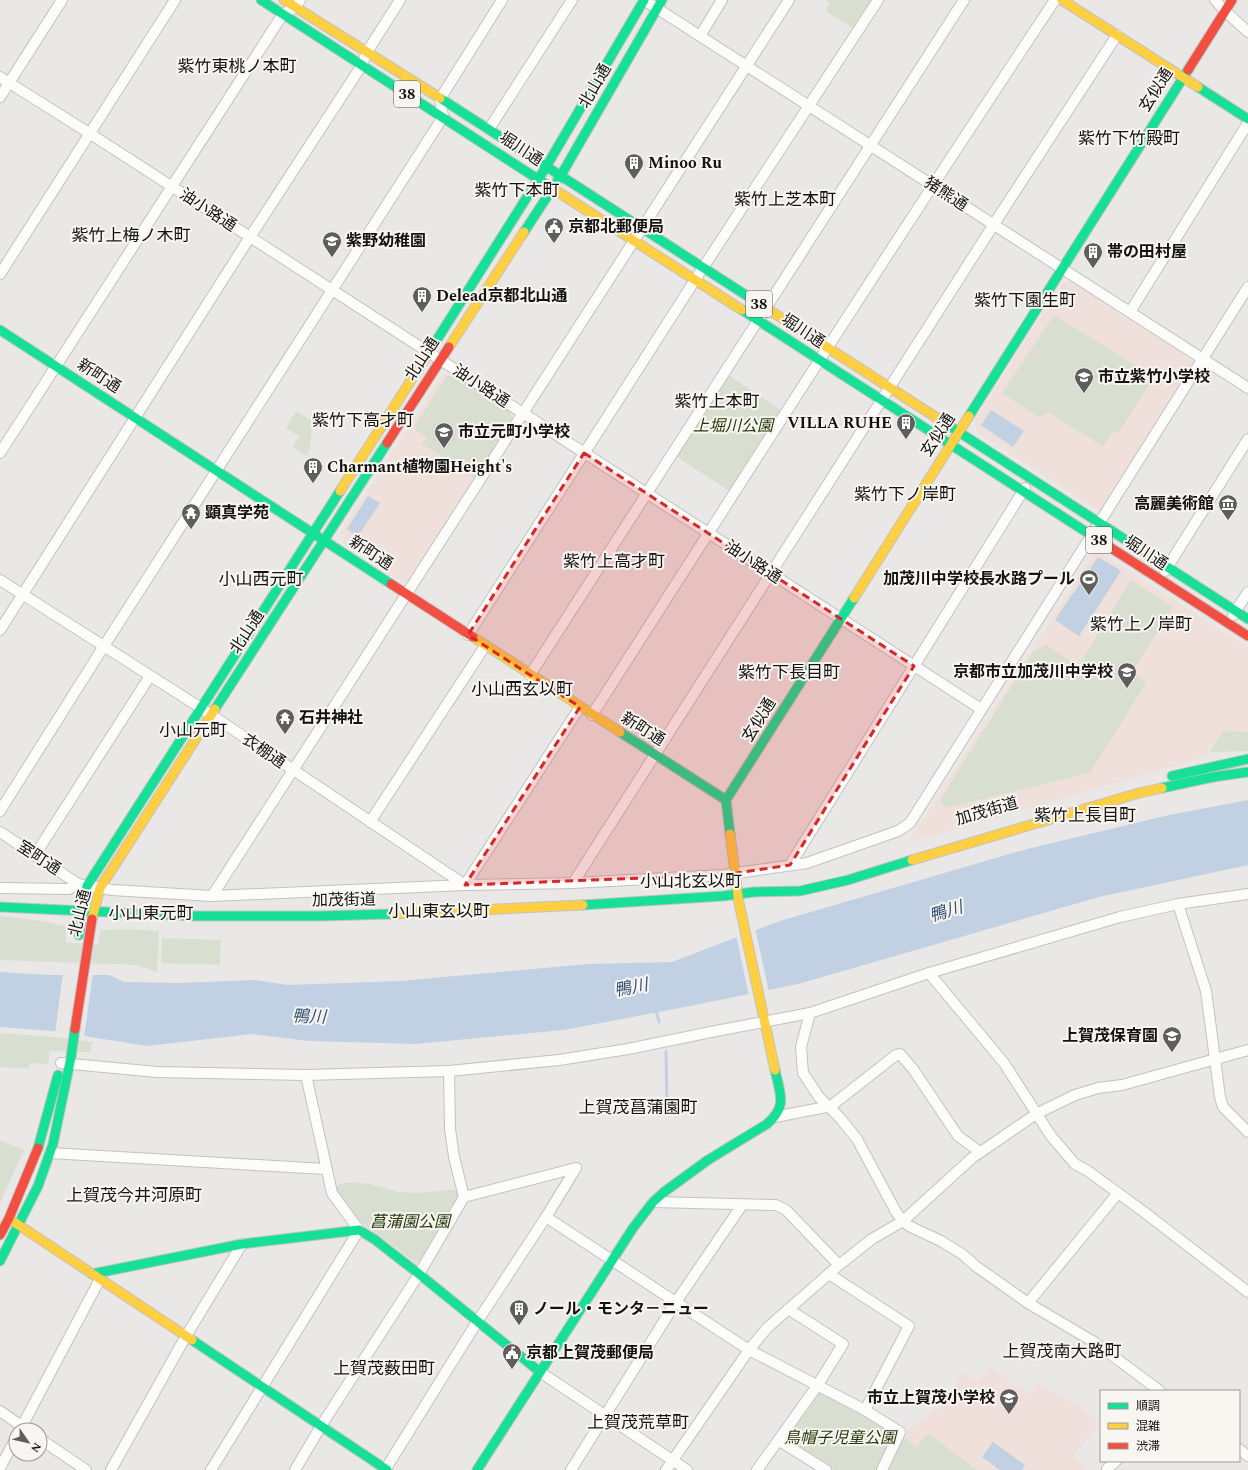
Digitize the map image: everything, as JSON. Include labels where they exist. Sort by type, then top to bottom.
[{"type":"street","points":[[0,97],[4,80],[62,0]]},
{"type":"street","points":[[0,274],[175,0]]},
{"type":"street","name":"堀川通","points":[[261,0],[1248,636]]},
{"type":"street","name":"堀川通","points":[[284,0],[298,4],[367,52],[489,129],[1248,619]]},
{"type":"street","points":[[0,630],[250,237],[362,65],[367,52],[400,0]]},
{"type":"street","points":[[0,811],[443,117],[440,99],[502,0]]},
{"type":"street","points":[[489,129],[572,0]]},
{"type":"street","name":"猪熊通","points":[[644,0],[660,4],[700,36],[872,145],[1248,388]]},
{"type":"street","name":"北山通","points":[[0,1261],[38,1186],[50,1153],[66,1060],[85,928],[82,885],[147,792],[429,353],[546,167],[644,0]]},
{"type":"street","points":[[700,36],[722,0]]},
{"type":"street","points":[[212,896],[789,0]]},
{"type":"street","points":[[468,635],[584,453],[878,0]]},
{"type":"street","points":[[530,675],[964,0]]},
{"type":"street","points":[[592,715],[933,185],[1056,0]]},
{"type":"street","points":[[1063,0],[1248,119]]},
{"type":"street","points":[[1215,0],[1248,32]]},
{"type":"street","name":"玄似通","points":[[726,800],[1232,0]]},
{"type":"street","points":[[0,453],[283,14],[298,4]]},
{"type":"street","name":"北山通","points":[[78,943],[94,912],[100,888],[383,448],[553,188],[660,4]]},
{"type":"street","points":[[573,883],[654,754],[772,574],[994,224],[1117,35]]},
{"type":"street","points":[[616,47],[630,56]]},
{"type":"street","name":"油小路通","points":[[4,80],[89,133],[981,709]]},
{"type":"street","points":[[1130,312],[1248,123]]},
{"type":"street","points":[[0,888],[69,889],[82,885],[100,888],[212,896],[573,883],[735,874],[808,863],[898,831],[910,823],[1248,287]]},
{"type":"street","name":"新町通","points":[[0,330],[468,635],[726,800]]},
{"type":"street","points":[[1160,580],[1248,439]]},
{"type":"street","points":[[372,441],[383,448]]},
{"type":"street","points":[[790,865],[1031,479]]},
{"type":"street","name":"衣棚通","points":[[0,580],[201,708],[465,886]]},
{"type":"street","points":[[1228,623],[1248,592]]},
{"type":"street","points":[[370,822],[485,646]]},
{"type":"street","points":[[35,855],[150,676]]},
{"type":"street","points":[[465,886],[580,707]]},
{"type":"street","points":[[1105,793],[1192,771],[1248,759]]},
{"type":"street","name":"加茂街道","points":[[784,891],[800,891],[848,880],[917,858],[1139,793],[1213,777],[1248,772]]},
{"type":"street","points":[[147,792],[158,799]]},
{"type":"street","points":[[477,1470],[633,1228],[653,1202],[664,1192],[708,1160],[767,1124],[775,1117],[782,1101],[738,898],[726,800]]},
{"type":"street","name":"室町通","points":[[0,832],[82,885]]},
{"type":"street","name":"加茂街道","points":[[0,907],[191,916],[374,914],[584,905],[723,896],[738,898],[784,891],[853,872],[912,851]]},
{"type":"street","points":[[66,1060],[157,1072],[306,1075],[449,1071],[559,1060],[628,1049],[763,1017],[810,1013],[929,973],[1120,917],[1178,904],[1248,894]]},
{"type":"street","points":[[1178,904],[1206,991],[1220,1097],[1223,1107],[1248,1132]]},
{"type":"street","points":[[929,973],[1004,1063],[1051,1136],[1075,1164],[1088,1171],[1118,1193],[1248,1292]]},
{"type":"street","points":[[810,1013],[801,1047],[803,1073],[819,1097],[857,1139],[896,1212],[903,1221],[909,1226],[940,1241],[962,1254],[977,1267],[1028,1303],[1094,1342],[1159,1390]]},
{"type":"street","points":[[666,1470],[749,1350],[767,1328],[839,1265],[872,1239],[903,1221],[980,1152],[1036,1114],[1075,1095],[1098,1088],[1122,1085],[1248,1050]]},
{"type":"street","points":[[775,1117],[832,1106],[896,1055],[900,1054],[913,1069],[958,1136],[980,1152]]},
{"type":"street","name":"北山通","points":[[0,1235],[9,1218],[41,1140],[66,1060]]},
{"type":"street","points":[[295,1470],[321,1426],[419,1274],[464,1197],[454,1157],[450,1129],[449,1071]]},
{"type":"street","points":[[306,1075],[325,1169],[332,1193],[358,1230],[374,1239],[419,1274],[540,1372],[687,1470]]},
{"type":"street","points":[[50,1153],[325,1169]]},
{"type":"street","points":[[9,1218],[386,1470],[477,1322],[546,1217],[576,1168],[464,1197]]},
{"type":"street","points":[[1028,1303],[1118,1193]]},
{"type":"street","points":[[653,1202],[776,1205],[786,1210],[839,1265]]},
{"type":"street","points":[[571,1470],[676,1302],[742,1205]]},
{"type":"street","points":[[546,1217],[749,1350],[865,1410],[900,1432],[882,1470]]},
{"type":"street","points":[[96,1276],[242,1244],[358,1230]]},
{"type":"street","points":[[211,1470],[358,1230]]},
{"type":"street","points":[[111,1470],[186,1336],[242,1244]]},
{"type":"street","points":[[829,1274],[909,1326],[865,1410]]},
{"type":"street","points":[[26,1422],[96,1276]]},
{"type":"street","points":[[757,1470],[817,1386],[843,1344],[788,1309]]},
{"type":"street","points":[[0,1411],[14,1422]]},
{"type":"street","points":[[778,1440],[826,1470]]},
{"type":"street","points":[[48,1444],[86,1470]]},
{"type":"street","points":[[1240,1450],[1248,1456]]},
{"type":"street","points":[[0,1468],[8,1453]]},
{"type":"street","points":[[1107,1469],[1115,1462]]},
{"type":"highlighted area","points":[[584,453],[914,666],[790,865],[723,875],[465,885],[580,707],[468,635]]},
{"type":"shaded area","name":"市立紫竹小学校","points":[[1070,281],[1193,361],[1193,365],[1100,512],[977,432],[974,422],[1062,283]]},
{"type":"shaded area","name":"市立元町小学校","points":[[449,372],[512,412],[514,419],[408,581],[402,581],[343,543],[340,533],[443,374]]},
{"type":"shaded area","name":"京都市立加茂川中学校","points":[[1096,550],[1248,647],[1248,732],[1223,731],[1206,757],[908,843]]},
{"type":"shaded area","name":"市立上賀茂小学校","points":[[990,1367],[1030,1395],[1039,1383],[1079,1406],[1099,1423],[1074,1456],[1089,1470],[885,1470],[899,1440],[913,1425],[939,1408],[956,1385],[960,1372],[979,1382]]},
{"type":"green space","points":[[825,0],[871,0],[853,28],[826,11],[830,3]]},
{"type":"green space","points":[[1054,315],[1154,377],[1118,434],[1113,431],[1103,447],[1050,413],[1038,417],[1002,393]]},
{"type":"green space","name":"上堀川公園","points":[[727,374],[783,412],[731,492],[674,455]]},
{"type":"green space","points":[[446,376],[456,376],[507,409],[513,420],[475,478],[422,444],[427,437],[416,430],[415,426]]},
{"type":"green space","points":[[296,411],[314,422],[310,448],[307,456],[293,447],[299,436],[286,428]]},
{"type":"green space","points":[[1131,580],[1173,607],[1132,672],[1147,682],[1090,773],[945,808],[940,800],[1033,652],[1046,645],[1078,666]]},
{"type":"green space","points":[[1223,731],[1248,732],[1248,751],[1210,752]]},
{"type":"green space","points":[[0,916],[42,921],[66,926],[66,942],[98,945],[101,930],[129,929],[159,931],[157,972],[137,965],[0,960]]},
{"type":"green space","points":[[162,938],[221,940],[220,965],[161,963]]},
{"type":"green space","points":[[0,1033],[93,1042],[90,1052],[50,1051],[48,1064],[30,1063],[28,1069],[0,1067]]},
{"type":"green space","points":[[0,1140],[24,1150],[0,1203]]},
{"type":"green space","name":"菖蒲園公園","points":[[346,1182],[370,1184],[399,1192],[417,1193],[460,1189],[461,1199],[420,1262],[416,1263],[361,1222],[334,1189],[340,1184]]},
{"type":"green space","name":"鳥帽子児童公園","points":[[818,1391],[893,1433],[877,1470],[834,1470],[785,1441]]},
{"type":"green space","points":[[926,1435],[930,1435],[977,1470],[886,1470],[900,1440],[906,1439],[917,1447]]},
{"type":"water","points":[[991,410],[1024,431],[1013,447],[981,425]]},
{"type":"water","points":[[368,496],[380,503],[358,536],[347,529]]},
{"type":"water","name":"加茂川中学校長水路プール","points":[[1098,557],[1121,571],[1079,636],[1055,620]]},
{"type":"water","name":"鴨川","points":[[1248,800],[1248,865],[1099,897],[798,984],[564,1030],[415,1044],[309,1041],[252,1034],[147,1046],[53,1031],[0,1027],[0,972],[48,975],[109,975],[124,982],[178,983],[255,980],[288,985],[400,981],[588,964],[672,962],[780,921],[1027,849],[1169,815]]},
{"type":"water","points":[[993,1442],[1025,1465],[1022,1470],[1000,1470],[982,1457]]},
{"type":"pier","points":[[755,928],[769,992],[749,996],[736,935]]},
{"type":"pier","points":[[63,973],[93,973],[84,1037],[55,1033]]},
{"type":"waterway","points":[[656,1010],[659,1022]]},
{"type":"waterway","points":[[666,1051],[667,1107]]},
{"type":"traffic: fast","points":[[261,0],[547,185]]},
{"type":"traffic: fast","points":[[426,357],[546,167],[644,0]]},
{"type":"traffic: fast","points":[[524,232],[560,177],[662,0]]},
{"type":"traffic: fast","points":[[969,416],[1188,70]]},
{"type":"traffic: fast","points":[[1198,87],[1248,119]]},
{"type":"traffic: fast","points":[[440,98],[752,299]]},
{"type":"traffic: fast","points":[[742,310],[1108,546]]},
{"type":"traffic: fast","points":[[0,330],[391,584]]},
{"type":"traffic: fast","points":[[948,425],[1248,619]]},
{"type":"traffic: fast","points":[[215,709],[387,443]]},
{"type":"traffic: fast","points":[[79,935],[87,886],[340,491]]},
{"type":"traffic: fast","points":[[730,834],[726,800],[854,598]]},
{"type":"traffic: fast","points":[[620,732],[726,800]]},
{"type":"traffic: fast","points":[[1172,776],[1248,759]]},
{"type":"traffic: fast","points":[[1162,788],[1213,777],[1248,772]]},
{"type":"traffic: fast","points":[[583,905],[723,896],[754,892],[800,891],[848,880],[912,860]]},
{"type":"traffic: fast","points":[[0,907],[191,916],[320,916],[393,914]]},
{"type":"traffic: fast","points":[[0,1261],[38,1186],[53,1144],[71,1057],[75,1029]]},
{"type":"traffic: fast","points":[[477,1470],[633,1228],[653,1202],[664,1192],[708,1160],[767,1124],[774,1117],[778,1111],[781,1099],[775,1070]]},
{"type":"traffic: fast","points":[[38,1148],[58,1075]]},
{"type":"traffic: fast","points":[[92,1274],[242,1244],[359,1230],[374,1239],[419,1274],[540,1372]]},
{"type":"traffic: fast","points":[[192,1340],[387,1470]]},
{"type":"traffic: slow","points":[[284,0],[440,98]]},
{"type":"traffic: slow","points":[[1062,0],[1198,87]]},
{"type":"traffic: slow","points":[[547,185],[742,310]]},
{"type":"traffic: slow","points":[[449,347],[524,232]]},
{"type":"traffic: slow","points":[[752,299],[948,425]]},
{"type":"traffic: slow","points":[[340,491],[426,357]]},
{"type":"traffic: slow","points":[[854,598],[969,416]]},
{"type":"traffic: slow","points":[[473,637],[620,732]]},
{"type":"traffic: slow","points":[[92,919],[100,888],[215,709]]},
{"type":"traffic: slow","points":[[912,860],[1139,793],[1162,788]]},
{"type":"traffic: slow","points":[[730,834],[739,903],[775,1070]]},
{"type":"traffic: slow","points":[[393,914],[583,905]]},
{"type":"traffic: slow","points":[[11,1220],[192,1340]]},
{"type":"traffic: jam","points":[[1188,70],[1232,0]]},
{"type":"traffic: jam","points":[[387,443],[449,347]]},
{"type":"traffic: jam","points":[[1108,546],[1248,636]]},
{"type":"traffic: jam","points":[[391,584],[473,637]]},
{"type":"traffic: jam","points":[[75,1029],[92,919]]},
{"type":"traffic: jam","points":[[0,1235],[9,1218],[38,1148]]},
{"type":"place","name":"Minoo Ru","points":[[634,180]]},
{"type":"place","name":"京都北郵便局","points":[[554,244]]},
{"type":"place","name":"紫野幼稚園","points":[[332,258]]},
{"type":"place","name":"帯の田村屋","points":[[1093,269]]},
{"type":"place","name":"Delead京都北山通","points":[[422,313]]},
{"type":"place","name":"市立紫竹小学校","points":[[1084,394]]},
{"type":"place","name":"VILLA RUHE","points":[[906,440]]},
{"type":"place","name":"市立元町小学校","points":[[444,449]]},
{"type":"place","name":"Charmant植物園Height's","points":[[313,484]]},
{"type":"place","name":"高麗美術館","points":[[1228,521]]},
{"type":"place","name":"顕真学苑","points":[[191,530]]},
{"type":"place","name":"加茂川中学校長水路プール","points":[[1089,596]]},
{"type":"place","name":"京都市立加茂川中学校","points":[[1127,689]]},
{"type":"place","name":"石井神社","points":[[285,735]]},
{"type":"place","name":"上賀茂保育園","points":[[1172,1053]]},
{"type":"place","name":"ノール・モンタ－ニュー","points":[[519,1326]]},
{"type":"place","name":"京都上賀茂郵便局","points":[[512,1370]]},
{"type":"place","name":"市立上賀茂小学校","points":[[1009,1415]]},
{"type":"district","name":"紫竹東桃ノ本町","points":[[237,67]]},
{"type":"district","name":"紫竹下竹殿町","points":[[1129,139]]},
{"type":"district","name":"紫竹下本町","points":[[517,191]]},
{"type":"district","name":"紫竹上芝本町","points":[[785,200]]},
{"type":"district","name":"紫竹上梅ノ木町","points":[[131,236]]},
{"type":"district","name":"紫竹下園生町","points":[[1025,301]]},
{"type":"district","name":"紫竹上本町","points":[[717,402]]},
{"type":"district","name":"紫竹下高才町","points":[[363,421]]},
{"type":"district","name":"紫竹下ノ岸町","points":[[905,495]]},
{"type":"district","name":"紫竹上高才町","points":[[614,562]]},
{"type":"district","name":"小山西元町","points":[[261,580]]},
{"type":"district","name":"紫竹上ノ岸町","points":[[1141,625]]},
{"type":"district","name":"紫竹下長目町","points":[[789,673]]},
{"type":"district","name":"小山西玄以町","points":[[522,690]]},
{"type":"district","name":"小山元町","points":[[193,731]]},
{"type":"district","name":"紫竹上長目町","points":[[1085,816]]},
{"type":"district","name":"小山北玄以町","points":[[691,882]]},
{"type":"district","name":"小山東玄以町","points":[[439,912]]},
{"type":"district","name":"小山東元町","points":[[151,914]]},
{"type":"district","name":"上賀茂菖蒲園町","points":[[638,1108]]},
{"type":"district","name":"上賀茂今井河原町","points":[[134,1196]]},
{"type":"district","name":"上賀茂南大路町","points":[[1062,1352]]},
{"type":"district","name":"上賀茂薮田町","points":[[384,1369]]},
{"type":"district","name":"上賀茂荒草町","points":[[638,1423]]}]
